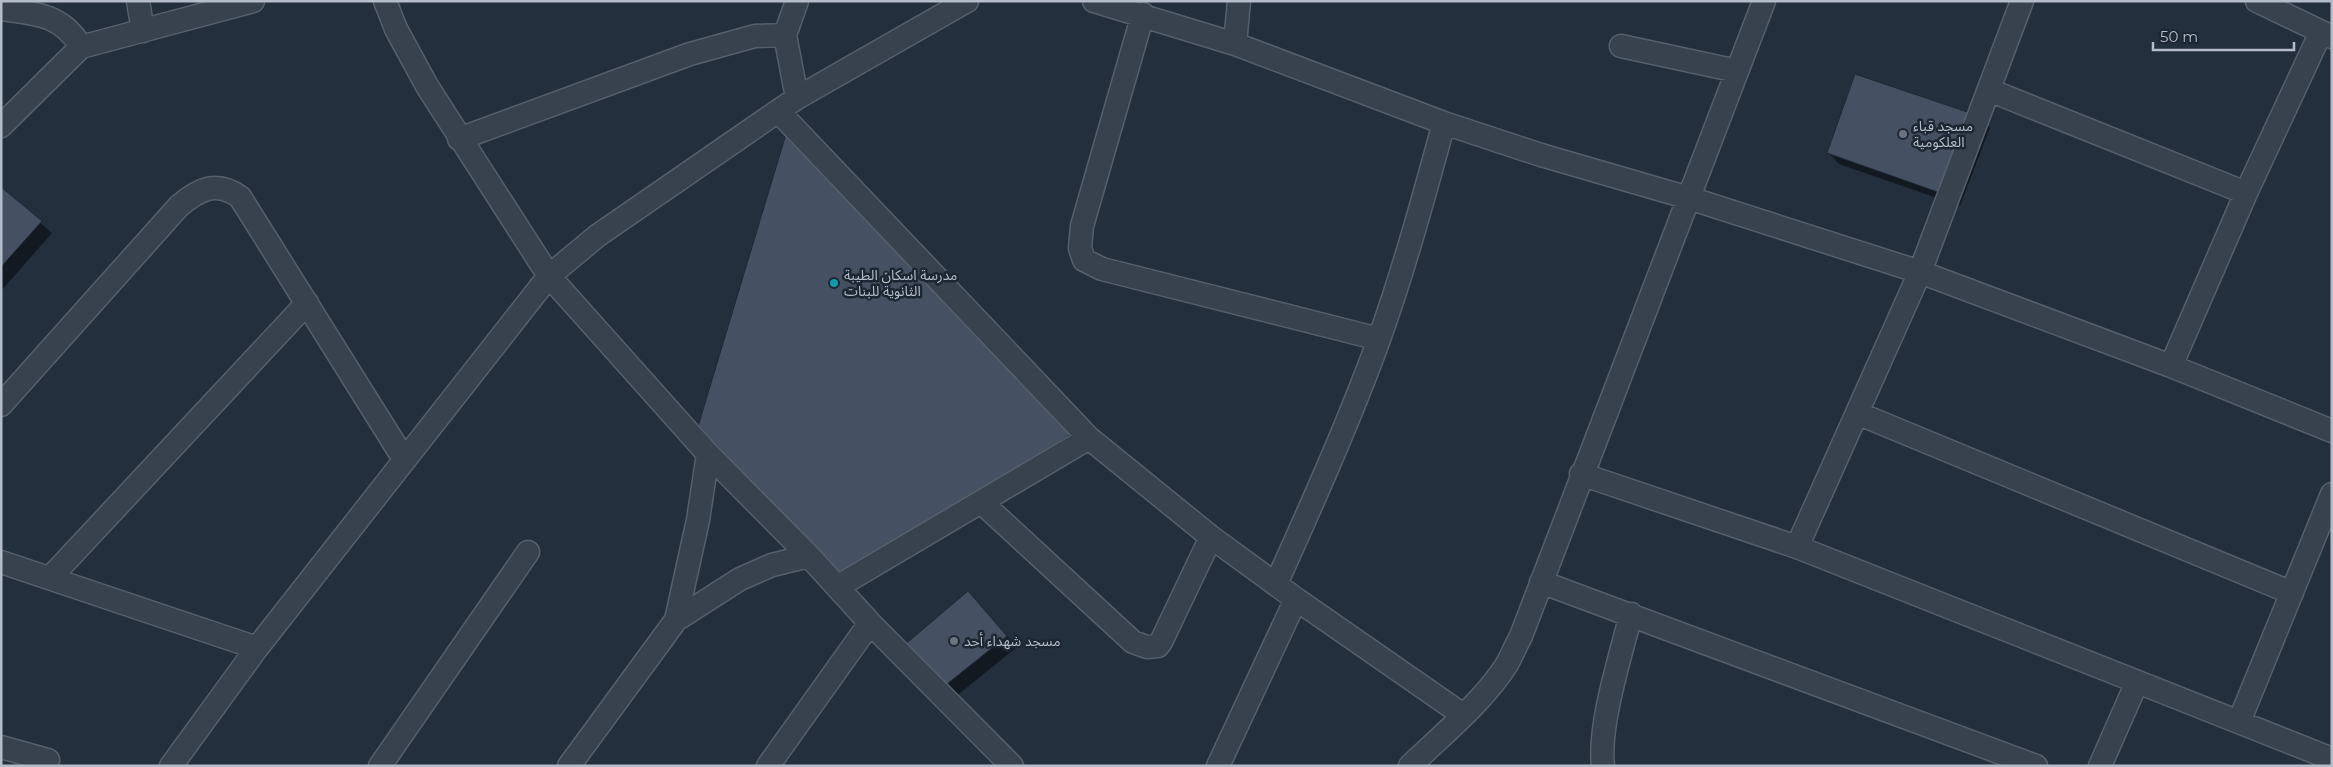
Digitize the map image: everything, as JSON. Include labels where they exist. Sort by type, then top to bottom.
[{"type":"street","points":[[138,1],[143,30]]},
{"type":"street","points":[[1,126],[82,47],[253,1]]},
{"type":"street","points":[[385,1],[396,29],[427,86],[459,139],[549,276],[708,454],[809,556],[870,623],[1012,766]]},
{"type":"street","points":[[797,1],[785,35],[797,98]]},
{"type":"street","points":[[171,766],[257,648],[549,276],[597,236],[797,98],[967,1]]},
{"type":"street","points":[[1094,1],[1143,14],[1235,44],[1444,123],[1541,156],[1689,198],[1920,272],[2171,366],[2332,430]]},
{"type":"street","points":[[1235,44],[1240,1]]},
{"type":"street","points":[[1410,766],[1463,715],[1506,664],[1521,636],[1581,474],[1764,1]]},
{"type":"street","points":[[1797,547],[1920,272],[2022,1]]},
{"type":"street","points":[[2171,366],[2246,193],[2326,34],[2257,1]]},
{"type":"street","points":[[1,9],[44,16],[57,21],[73,32],[82,47]]},
{"type":"street","points":[[1143,14],[1082,226],[1080,248],[1084,260],[1102,268],[1379,339]]},
{"type":"street","points":[[459,139],[690,54],[756,36],[785,35]]},
{"type":"street","points":[[1621,46],[1737,71]]},
{"type":"street","points":[[1989,90],[2246,193]]},
{"type":"street","points":[[778,112],[1089,438],[1211,536],[1296,599],[1463,715]]},
{"type":"street","points":[[1276,584],[1338,442],[1379,339],[1411,239],[1444,123]]},
{"type":"street","points":[[1,405],[179,206],[193,194],[215,186],[225,188],[240,197],[404,459]]},
{"type":"street","points":[[50,578],[307,303]]},
{"type":"street","points":[[1857,413],[2292,593]]},
{"type":"street","points":[[837,587],[1089,438]]},
{"type":"street","points":[[676,620],[698,520],[708,454]]},
{"type":"street","points":[[1581,474],[1797,547],[2332,759]]},
{"type":"street","points":[[2239,722],[2332,494]]},
{"type":"street","points":[[981,502],[1133,642],[1147,647],[1158,646],[1161,642],[1211,536]]},
{"type":"street","points":[[380,766],[528,552]]},
{"type":"street","points":[[569,766],[676,620],[740,579],[772,565],[809,556]]},
{"type":"street","points":[[1,562],[257,648]]},
{"type":"street","points":[[1541,582],[2036,766]]},
{"type":"street","points":[[1218,766],[1296,599]]},
{"type":"street","points":[[1604,766],[1602,754],[1610,699],[1630,614]]},
{"type":"street","points":[[768,766],[870,623]]},
{"type":"street","points":[[2100,766],[2137,682]]},
{"type":"street","points":[[1,747],[48,760]]},
{"type":"building","name":"مسجد قباء العلكومية","points":[[1855,74],[1979,116],[1949,196],[1827,153]]},
{"type":"building","name":"مدرسة اسكان الطيبة الثانوية للبنات","points":[[786,134],[1070,435],[836,579],[696,433]]},
{"type":"building","points":[[1,187],[42,221],[1,267]]},
{"type":"building","name":"مسجد شهداء أحد","points":[[968,591],[1007,636],[942,688],[902,647]]},
{"type":"place","name":"مسجد قباء العلكومية","points":[[1903,134]]},
{"type":"place","name":"مدرسة اسكان الطيبة الثانوية للبنات","points":[[834,283]]},
{"type":"place","name":"مسجد شهداء أحد","points":[[954,641]]}]
